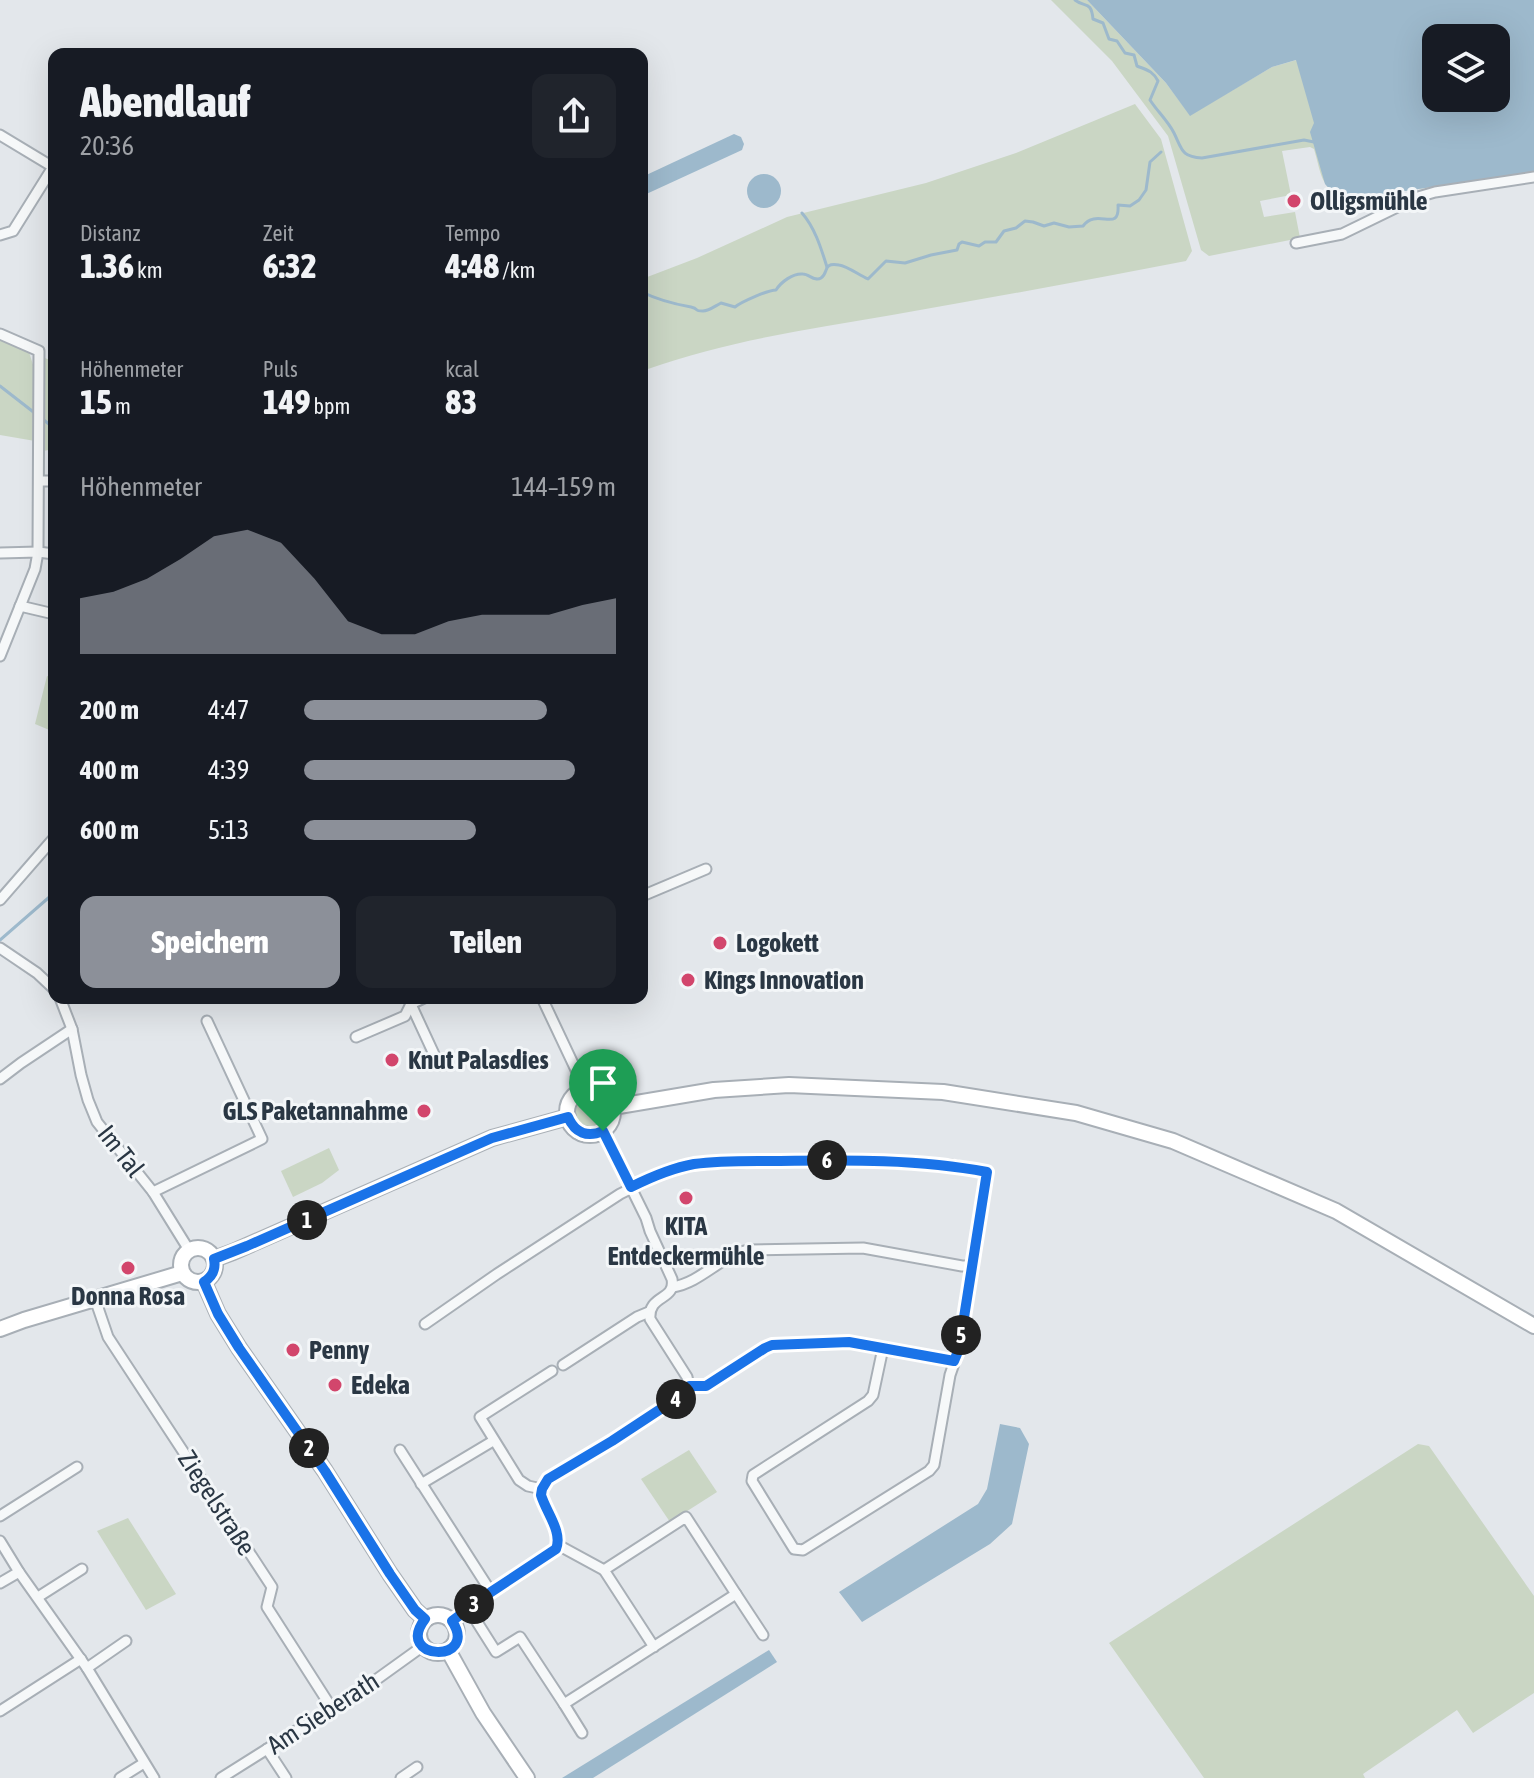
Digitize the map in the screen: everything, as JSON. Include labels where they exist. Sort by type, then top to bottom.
[{"type":"main road","points":[[613,1107],[714,1090],[789,1085],[943,1092],[1076,1113],[1173,1141],[1336,1211],[1534,1326]]},
{"type":"main road","points":[[585,1089],[603,1092],[613,1107],[613,1118],[603,1131],[595,1134],[578,1131],[571,1125],[567,1110],[573,1097],[585,1089]]},
{"type":"main road","points":[[214,1259],[492,1138],[568,1117]]},
{"type":"main road","points":[[201,1248],[214,1259],[212,1275],[204,1282],[189,1281],[182,1273],[180,1263],[189,1250],[201,1248]]},
{"type":"main road","points":[[0,1329],[182,1273]]},
{"type":"main road","points":[[204,1282],[218,1314],[239,1348],[325,1471],[390,1574],[425,1619]]},
{"type":"main road","points":[[442,1615],[452,1621],[456,1625],[457,1636],[456,1642],[448,1650],[438,1653],[423,1646],[419,1630],[425,1619],[442,1615]]},
{"type":"main road","points":[[448,1650],[483,1713],[527,1778]]},
{"type":"street","points":[[0,135],[48,164]]},
{"type":"street","points":[[0,235],[13,231],[48,175]]},
{"type":"street","points":[[1296,243],[1342,234],[1418,197],[1435,192],[1534,177]]},
{"type":"street","points":[[0,334],[39,351],[38,552],[35,569],[0,656]]},
{"type":"street","points":[[39,481],[48,481]]},
{"type":"street","points":[[0,553],[48,553]]},
{"type":"street","points":[[20,606],[48,613]]},
{"type":"street","points":[[0,900],[48,845]]},
{"type":"street","points":[[648,893],[706,869]]},
{"type":"street","points":[[1,948],[48,983]]},
{"type":"street","name":"Im Tal","points":[[62,1004],[72,1029],[88,1100],[97,1122],[153,1192],[189,1250]]},
{"type":"street","points":[[356,1037],[405,1016],[409,1004]]},
{"type":"street","points":[[411,1004],[439,1065]]},
{"type":"street","points":[[545,1004],[585,1089]]},
{"type":"street","points":[[153,1192],[262,1139],[207,1021]]},
{"type":"street","points":[[0,1079],[72,1029]]},
{"type":"street","points":[[452,1621],[552,1553],[558,1545],[558,1537],[543,1501],[542,1489],[548,1479],[685,1393],[689,1386],[687,1377],[650,1319],[653,1304],[671,1292],[673,1287],[646,1218],[603,1131]]},
{"type":"street","points":[[425,1324],[631,1187],[666,1171],[710,1163],[866,1161],[952,1165],[987,1172],[959,1349],[934,1465],[803,1550],[794,1549],[752,1481],[753,1475],[868,1401],[873,1395],[883,1348]]},
{"type":"street","points":[[673,1287],[695,1281],[734,1254],[749,1250],[863,1248],[972,1266]]},
{"type":"street","name":"Ziegelstraße","points":[[95,1299],[108,1337],[272,1587],[267,1607],[331,1707]]},
{"type":"street","points":[[563,1365],[649,1312]]},
{"type":"street","points":[[689,1386],[706,1386],[772,1345],[849,1342],[954,1361]]},
{"type":"street","points":[[542,1489],[519,1480],[480,1417],[552,1371]]},
{"type":"street","points":[[421,1484],[493,1441]]},
{"type":"street","points":[[400,1450],[491,1592]]},
{"type":"street","points":[[0,1516],[77,1467]]},
{"type":"street","points":[[604,1570],[686,1517],[763,1635]]},
{"type":"street","points":[[0,1541],[84,1664],[154,1778]]},
{"type":"street","points":[[558,1545],[604,1570],[654,1647]]},
{"type":"street","points":[[38,1597],[82,1569]]},
{"type":"street","points":[[0,1583],[19,1572]]},
{"type":"street","points":[[564,1704],[736,1594]]},
{"type":"street","points":[[477,1622],[496,1652],[520,1637],[582,1733]]},
{"type":"street","points":[[0,1711],[126,1641]]},
{"type":"street","name":"Am Sieberath","points":[[221,1778],[366,1687],[423,1646]]},
{"type":"street","points":[[267,1749],[286,1778]]},
{"type":"street","points":[[120,1778],[144,1763]]},
{"type":"street","points":[[401,1778],[417,1767]]},
{"type":"green space","points":[[1051,0],[1087,0],[1166,83],[1190,115],[1272,67],[1422,24],[1534,0],[1534,172],[1350,199],[1333,191],[1324,181],[1314,149],[1282,151],[1291,195],[1260,201],[1264,217],[1295,212],[1300,238],[1209,256],[1201,250],[1168,136],[1112,61]]},
{"type":"green space","points":[[1135,104],[1161,139],[1192,251],[1186,261],[768,337],[648,369],[648,277],[787,217],[926,183],[1016,153]]},
{"type":"green space","points":[[0,340],[29,352],[35,371],[35,441],[0,435]]},
{"type":"green space","points":[[45,358],[48,359],[48,450],[43,451]]},
{"type":"green space","points":[[47,676],[48,729],[35,724]]},
{"type":"green space","points":[[590,1095],[602,1100],[607,1112],[602,1124],[590,1129],[578,1124],[573,1112],[578,1100]]},
{"type":"green space","points":[[329,1148],[339,1170],[322,1183],[293,1197],[281,1171]]},
{"type":"green space","points":[[1418,1444],[1429,1446],[1534,1596],[1534,1693],[1473,1733],[1457,1710],[1363,1774],[1365,1778],[1204,1778],[1109,1643]]},
{"type":"green space","points":[[689,1450],[717,1492],[670,1522],[641,1479]]},
{"type":"green space","points":[[128,1518],[176,1594],[146,1610],[97,1531]]},
{"type":"water","points":[[1087,0],[1534,0],[1534,172],[1350,199],[1334,194],[1325,184],[1310,132],[1314,123],[1296,60],[1272,67],[1190,116],[1166,83]]},
{"type":"water","points":[[734,134],[741,137],[744,144],[742,150],[648,193],[648,174]]},
{"type":"water","points":[[764,174],[776,179],[781,191],[776,203],[764,208],[752,203],[747,191],[752,179]]},
{"type":"water","points":[[1000,1424],[1020,1428],[1029,1444],[1012,1524],[990,1544],[862,1622],[839,1592],[978,1504],[987,1489]]},
{"type":"water","points":[[769,1650],[777,1662],[593,1778],[562,1778]]},
{"type":"waterway","points":[[1075,0],[1089,7],[1093,19],[1103,23],[1109,39],[1117,41],[1125,53],[1134,55],[1137,66],[1156,78],[1158,81],[1150,100],[1169,124],[1186,154],[1202,158],[1304,140],[1314,142]]},
{"type":"waterway","points":[[648,294],[698,311],[721,303],[735,307],[776,290],[795,275],[821,278],[828,266],[834,264],[868,279],[886,261],[905,263],[957,250],[962,242],[979,246],[985,242],[996,242],[1004,231],[1016,228],[1025,221],[1069,227],[1083,226],[1095,219],[1115,218],[1118,205],[1130,206],[1146,190],[1150,162],[1161,152]]},
{"type":"waterway","points":[[802,213],[814,232],[827,267]]},
{"type":"waterway","points":[[0,386],[48,423]]},
{"type":"waterway","points":[[0,940],[48,898]]},
{"type":"place","name":"Olligsmühle","points":[[1294,201]]},
{"type":"place","name":"Logokett","points":[[720,943]]},
{"type":"place","name":"Kings Innovation","points":[[688,980]]},
{"type":"place","name":"Knut Palasdies","points":[[392,1060]]},
{"type":"place","name":"GLS Paketannahme","points":[[424,1111]]},
{"type":"place","name":"KITA Entdeckermühle","points":[[686,1198]]},
{"type":"place","name":"Donna Rosa","points":[[128,1268]]},
{"type":"place","name":"Penny","points":[[293,1350]]},
{"type":"place","name":"Edeka","points":[[335,1385]]},
{"type":"route","points":[[568,1117],[578,1131],[595,1134],[603,1131],[631,1187],[666,1171],[695,1164],[756,1161],[830,1160],[952,1165],[987,1172],[959,1349],[954,1361],[849,1342],[772,1345],[706,1386],[689,1386],[685,1393],[548,1479],[541,1495],[558,1537],[556,1549],[452,1621],[456,1625],[456,1642],[448,1650],[433,1652],[420,1641],[419,1630],[425,1619],[390,1574],[325,1471],[239,1348],[218,1314],[204,1282],[215,1269],[214,1259],[492,1138],[568,1117]]}]
